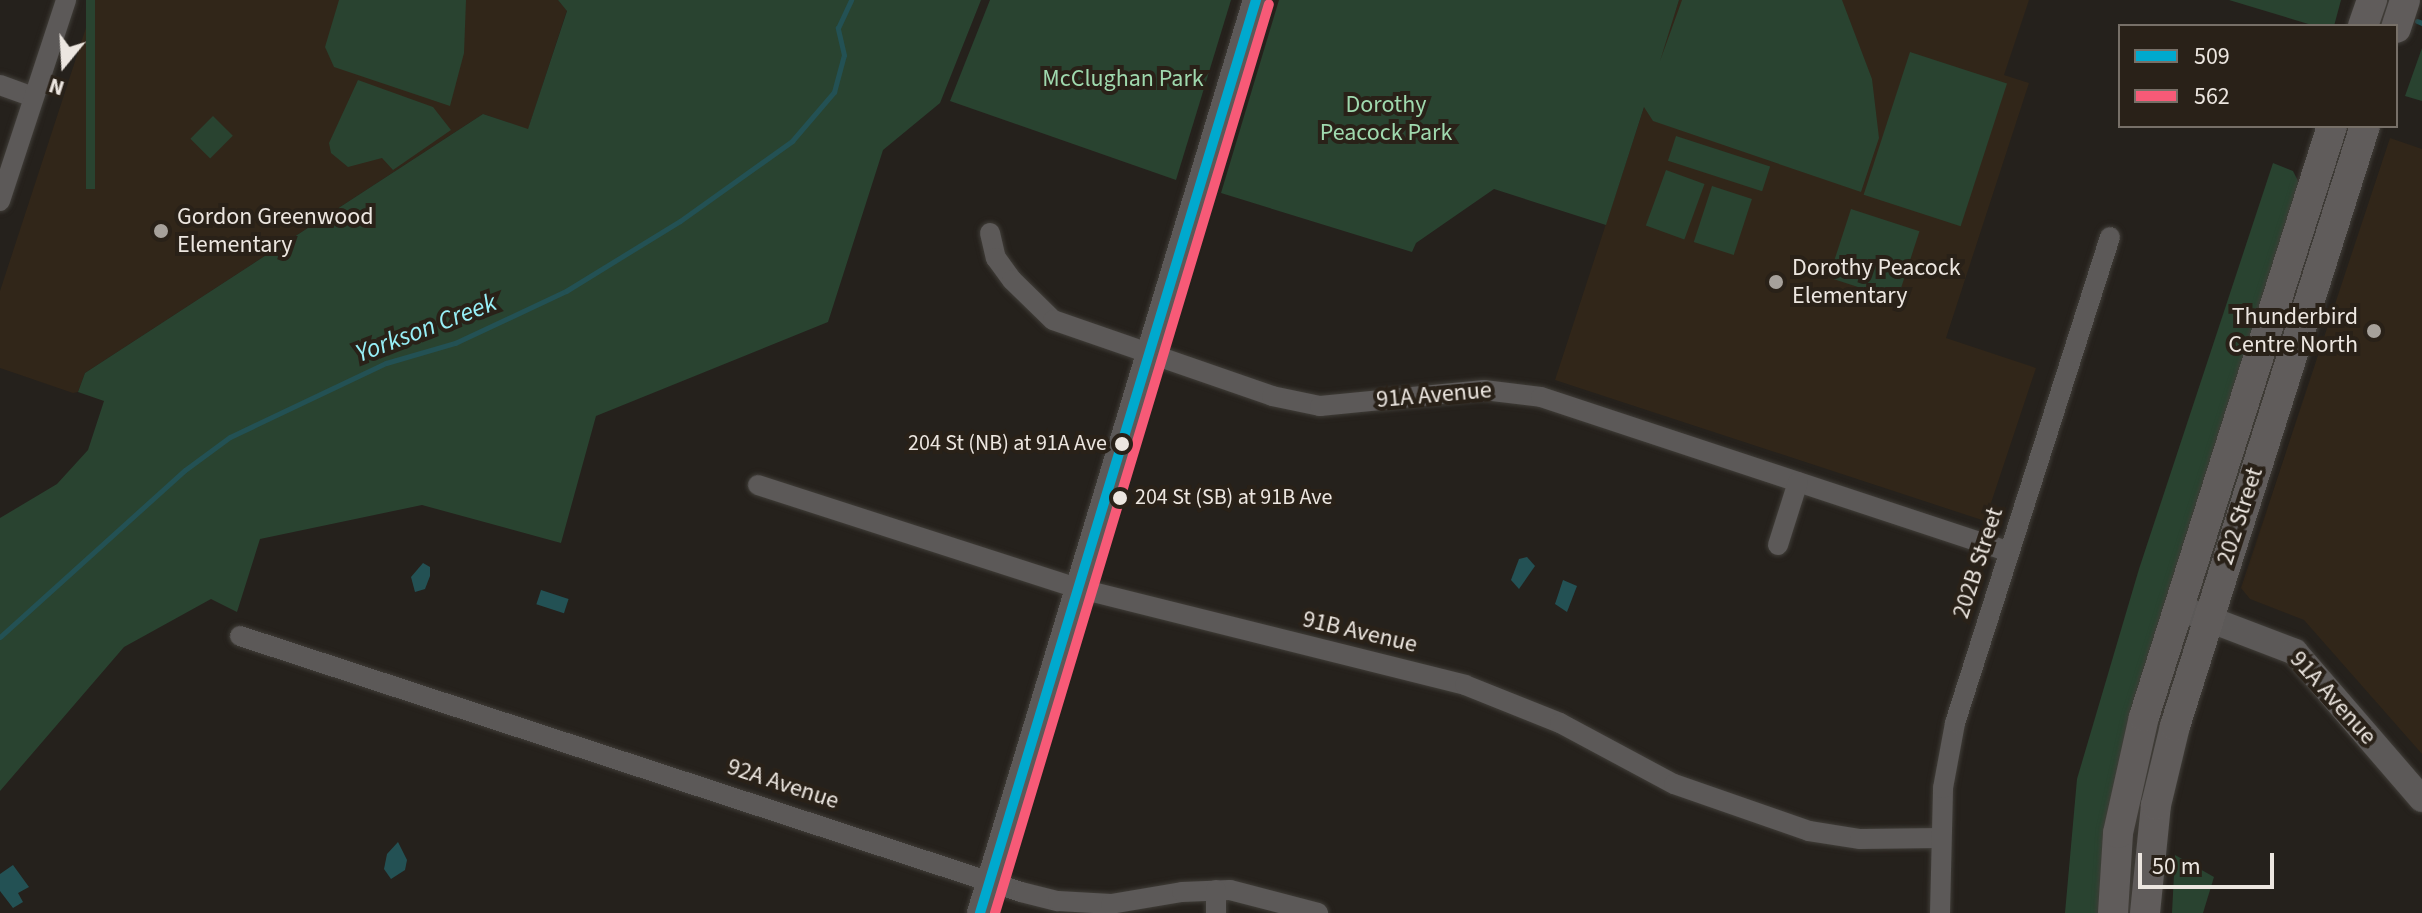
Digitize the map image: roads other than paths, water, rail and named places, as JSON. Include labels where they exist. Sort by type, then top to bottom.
[{"type":"main road","points":[[2364,24],[2372,0]]},
{"type":"main road","points":[[2378,24],[2383,0]]},
{"type":"main road","points":[[2397,24],[2405,0]]},
{"type":"main road","name":"202 Street","points":[[2113,913],[2118,833],[2131,766],[2331,128]]},
{"type":"main road","name":"202 Street","points":[[2145,913],[2162,774],[2208,617],[2364,128]]},
{"type":"street","points":[[0,201],[66,0]]},
{"type":"street","points":[[980,913],[1256,0]]},
{"type":"street","points":[[0,85],[33,97]]},
{"type":"street","name":"91A Avenue","points":[[990,233],[996,258],[1012,280],[1053,320],[1148,356],[1272,396],[1320,406],[1504,390],[2009,552]]},
{"type":"street","name":"202B Street","points":[[1940,913],[1940,838],[1955,723],[2110,237]]},
{"type":"street","points":[[1778,545],[1798,482]]},
{"type":"street","name":"91B Avenue","points":[[758,485],[1077,588],[1465,685],[1549,718],[1674,784],[1809,831],[1860,839],[1940,838]]},
{"type":"street","name":"91A Avenue","points":[[2180,608],[2295,652],[2422,799]]},
{"type":"street","name":"92A Avenue","points":[[240,636],[1033,895],[1086,904],[1216,890],[1258,895],[1318,913]]},
{"type":"street","points":[[1216,890],[1216,913]]},
{"type":"water","points":[[1527,557],[1535,566],[1519,589],[1511,580],[1519,559]]},
{"type":"water","points":[[423,563],[430,567],[430,576],[425,589],[415,592],[411,577]]},
{"type":"water","points":[[1563,580],[1577,586],[1567,612],[1555,604]]},
{"type":"water","points":[[541,590],[569,599],[564,613],[536,604]]},
{"type":"water","points":[[398,842],[407,860],[405,870],[391,879],[384,869],[387,854]]},
{"type":"water","points":[[13,865],[29,887],[18,893],[23,902],[13,908],[0,891],[0,874]]},
{"type":"waterway","name":"Yorkson Creek","points":[[0,637],[185,470],[230,437],[386,363],[455,343],[566,291],[680,221],[792,141],[834,92],[844,55],[838,28],[851,0]]},
{"type":"waterway","points":[[2417,21],[2422,23]]},
{"type":"place","name":"Gordon Greenwood Elementary","points":[[161,231]]},
{"type":"place","name":"Dorothy Peacock Elementary","points":[[1776,282]]},
{"type":"place","name":"Thunderbird Centre North","points":[[2374,331]]},
{"type":"place","name":"204 St (NB) at 91A Ave","points":[[1122,444]]},
{"type":"place","name":"204 St (SB) at 91B Ave","points":[[1120,498]]},
{"type":"park label","name":"McClughan Park","points":[[1123,79]]},
{"type":"park label","name":"Dorothy Peacock Park","points":[[1386,119]]}]
